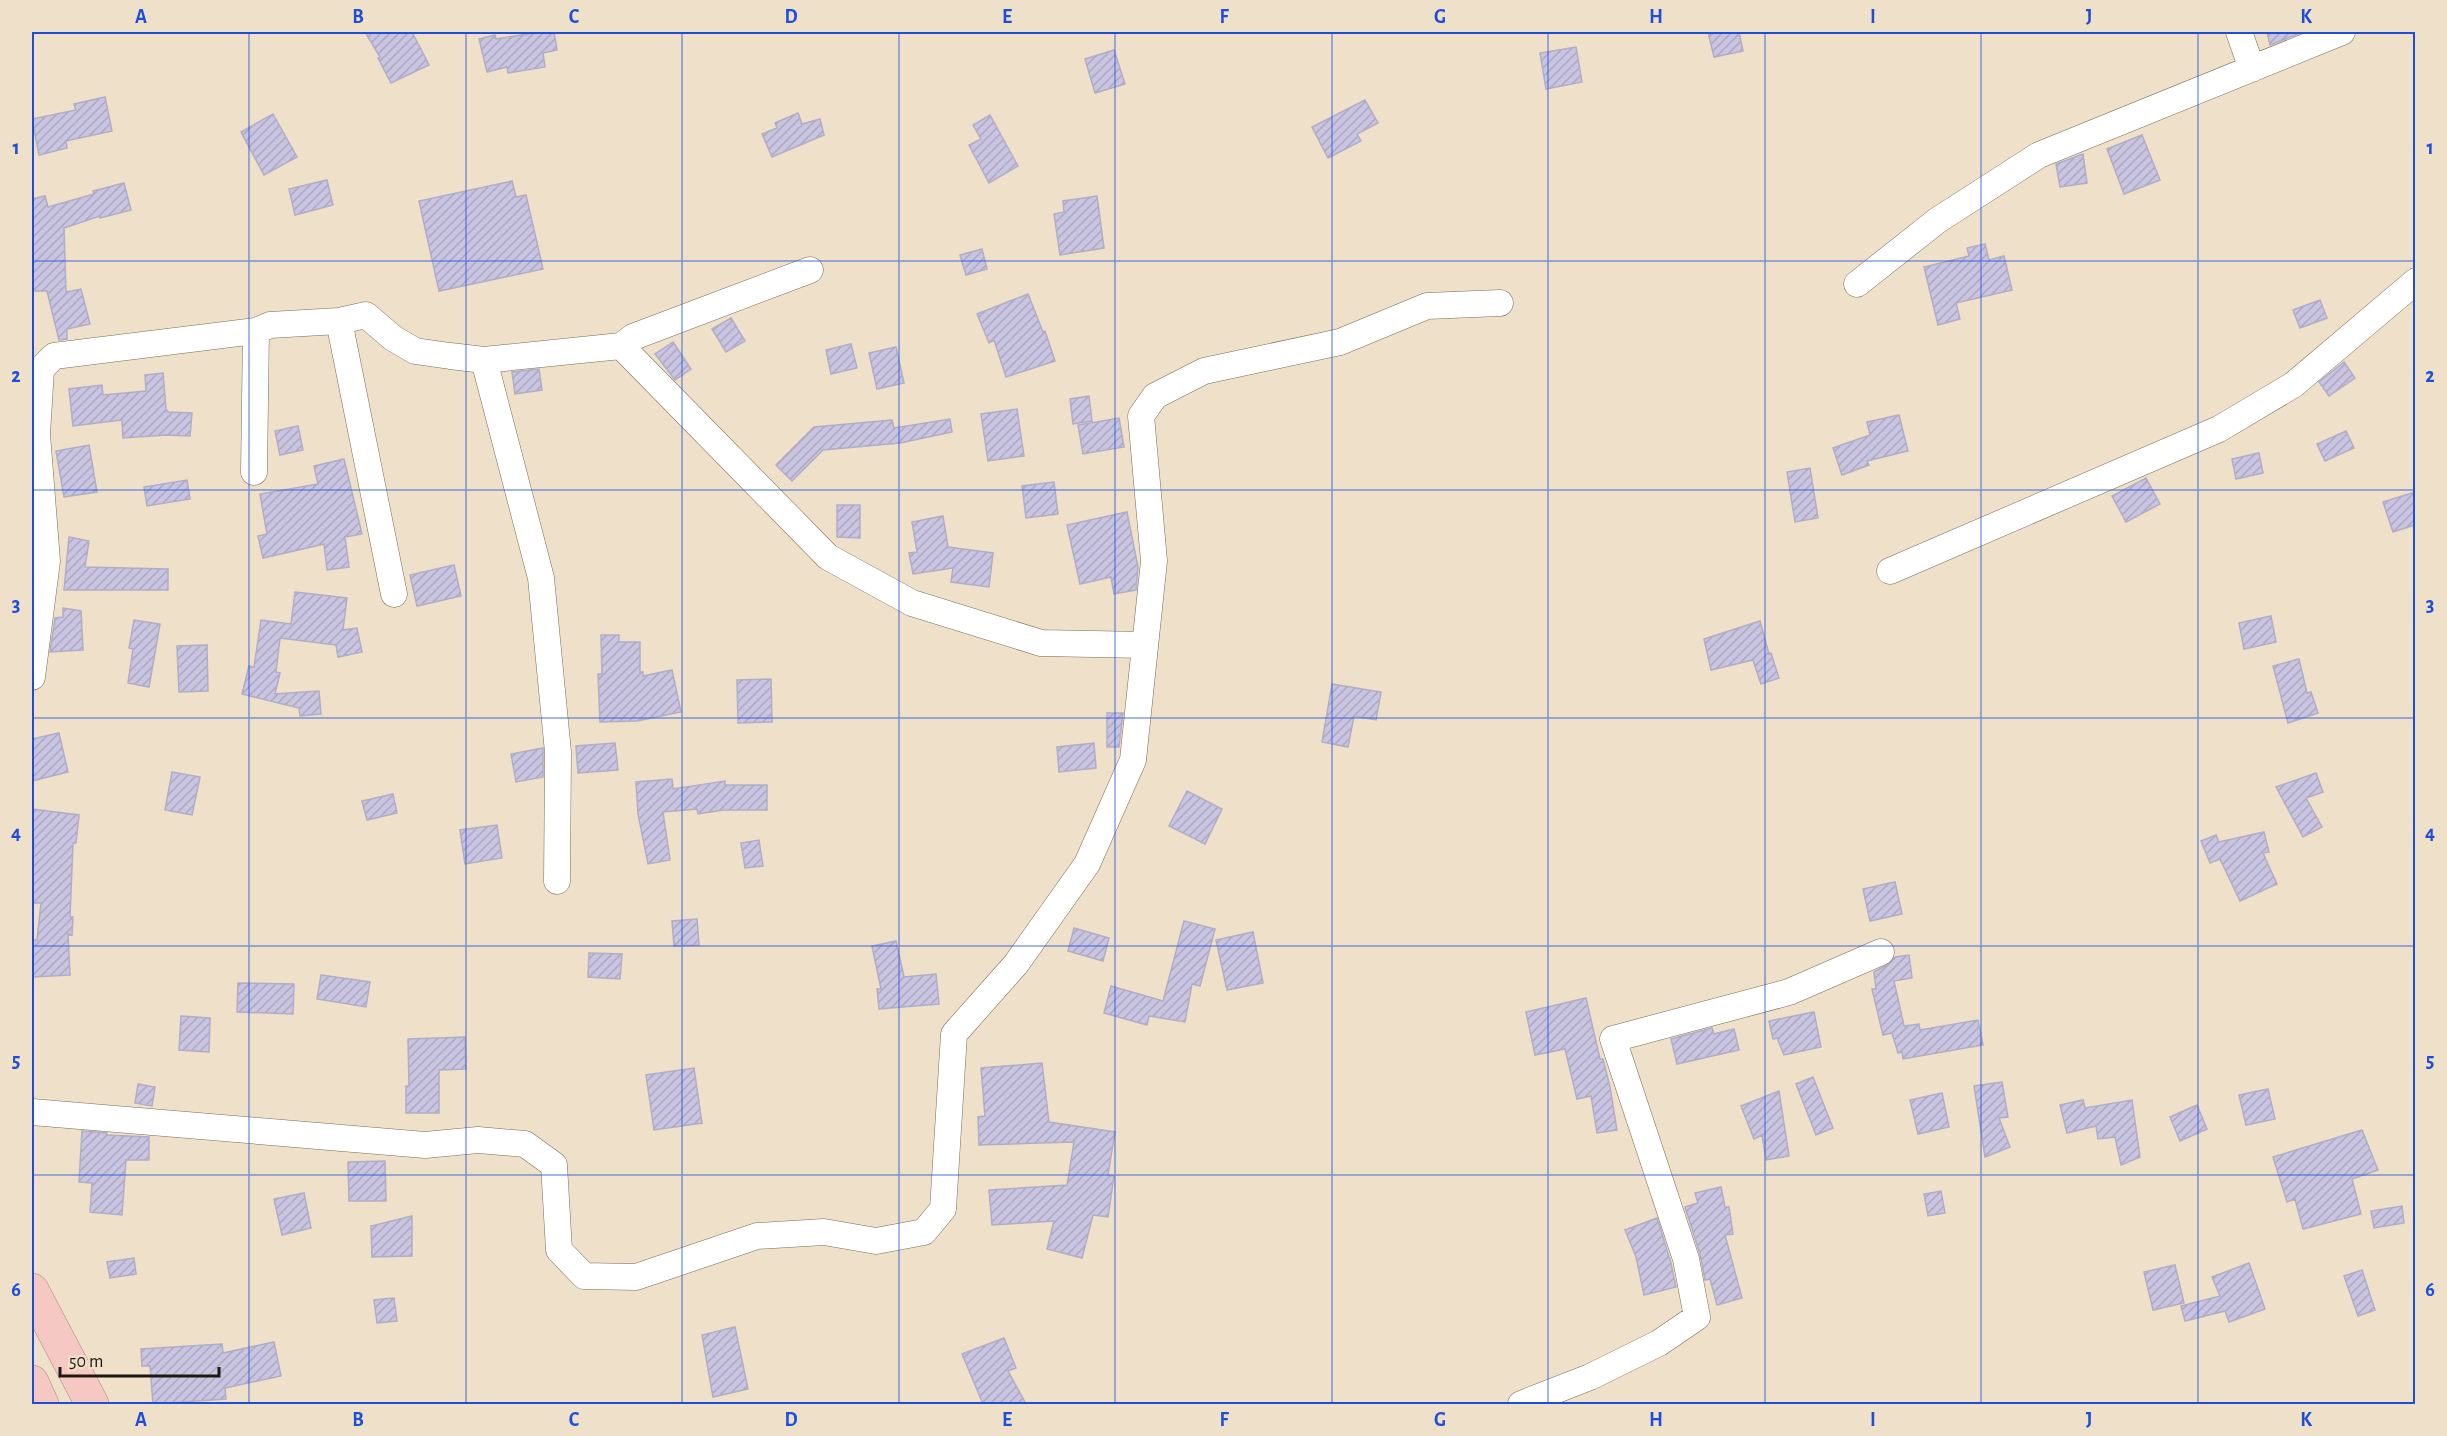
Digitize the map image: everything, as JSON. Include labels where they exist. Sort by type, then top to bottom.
[{"type":"highway","points":[[32,1290],[92,1404]]},
{"type":"highway","points":[[32,1382],[42,1404]]},
{"type":"street","points":[[2239,32],[2252,69]]},
{"type":"street","points":[[1857,284],[1938,220],[2039,155],[2342,32]]},
{"type":"street","points":[[32,676],[47,561],[37,434],[41,369],[54,356],[256,331],[270,325],[339,321],[366,315],[380,324],[393,338],[415,351],[484,360],[621,346],[633,337],[810,270]]},
{"type":"street","points":[[1890,572],[2218,429],[2293,385],[2415,281]]},
{"type":"street","points":[[32,1112],[425,1145],[478,1140],[525,1144],[554,1165],[559,1250],[584,1276],[636,1276],[757,1236],[824,1232],[876,1241],[924,1232],[943,1209],[954,1034],[1016,964],[1087,864],[1133,760],[1154,561],[1141,416],[1155,396],[1204,372],[1340,342],[1427,306],[1500,303]]},
{"type":"street","points":[[339,321],[394,594]]},
{"type":"street","points":[[254,472],[256,331]]},
{"type":"street","points":[[621,346],[828,557],[912,603],[1041,643],[1144,645]]},
{"type":"street","points":[[484,360],[541,578],[558,752],[557,881]]},
{"type":"street","points":[[1521,1404],[1590,1377],[1659,1343],[1697,1317],[1686,1259],[1613,1039],[1789,992],[1881,952]]},
{"type":"building","points":[[365,32],[412,32],[429,65],[391,83],[378,58],[380,57]]},
{"type":"building","points":[[554,32],[557,50],[543,53],[545,67],[508,73],[507,67],[487,72],[479,39],[495,35],[496,39]]},
{"type":"building","points":[[1708,32],[1739,32],[1743,51],[1714,57]]},
{"type":"building","points":[[2267,32],[2303,32],[2270,45]]},
{"type":"building","points":[[1576,47],[1582,82],[1546,89],[1540,53]]},
{"type":"building","points":[[1114,50],[1125,84],[1095,93],[1085,59]]},
{"type":"building","points":[[105,97],[112,131],[66,141],[67,148],[39,155],[32,119],[76,110],[74,104]]},
{"type":"building","points":[[1365,100],[1378,123],[1357,134],[1361,141],[1328,158],[1312,127]]},
{"type":"building","points":[[798,113],[802,124],[820,119],[824,135],[772,157],[762,134],[777,128],[775,123]]},
{"type":"building","points":[[273,114],[297,157],[264,175],[241,132]]},
{"type":"building","points":[[990,115],[1018,166],[989,183],[969,145],[981,139],[973,125]]},
{"type":"building","points":[[2142,135],[2160,180],[2124,194],[2107,149]]},
{"type":"building","points":[[2083,154],[2087,183],[2060,187],[2056,164]]},
{"type":"building","points":[[327,180],[333,205],[295,215],[289,189]]},
{"type":"building","points":[[512,181],[516,197],[526,195],[543,269],[439,291],[419,201]]},
{"type":"building","points":[[124,183],[131,210],[100,218],[100,216],[64,228],[66,292],[81,289],[90,324],[67,329],[67,339],[59,340],[47,291],[32,291],[32,199],[45,196],[48,207]]},
{"type":"building","points":[[1097,196],[1104,248],[1060,255],[1054,214],[1064,212],[1063,201]]},
{"type":"building","points":[[1985,244],[1989,260],[2004,256],[2012,290],[1956,303],[1960,319],[1938,325],[1924,267],[1969,256],[1967,248]]},
{"type":"building","points":[[982,249],[987,269],[966,275],[960,255]]},
{"type":"building","points":[[1028,294],[1043,332],[1045,331],[1055,361],[1006,377],[994,340],[989,343],[977,314]]},
{"type":"building","points":[[2320,300],[2327,318],[2300,328],[2293,310]]},
{"type":"building","points":[[731,318],[745,341],[726,352],[712,329]]},
{"type":"building","points":[[673,342],[691,369],[675,380],[655,354]]},
{"type":"building","points":[[851,344],[857,368],[831,374],[826,350]]},
{"type":"building","points":[[896,347],[904,383],[877,389],[869,353]]},
{"type":"building","points":[[2344,362],[2355,378],[2329,396],[2319,382]]},
{"type":"building","points":[[539,369],[542,390],[515,394],[512,372]]},
{"type":"building","points":[[163,373],[166,409],[168,412],[192,413],[190,436],[123,438],[122,420],[73,426],[69,389],[102,385],[103,395],[146,391],[145,375]]},
{"type":"building","points":[[1089,396],[1092,421],[1073,424],[1070,399]]},
{"type":"building","points":[[1017,409],[1024,456],[988,461],[981,414]]},
{"type":"building","points":[[1899,415],[1908,451],[1867,461],[1869,465],[1842,475],[1833,448],[1870,435],[1867,422]]},
{"type":"building","points":[[1119,418],[1124,447],[1083,454],[1078,425]]},
{"type":"building","points":[[950,419],[952,432],[900,443],[823,450],[792,481],[776,465],[814,427],[892,420],[894,428]]},
{"type":"building","points":[[298,426],[303,450],[280,455],[275,431]]},
{"type":"building","points":[[2346,431],[2354,448],[2325,461],[2317,444]]},
{"type":"building","points":[[89,445],[97,492],[64,497],[56,451]]},
{"type":"building","points":[[2259,453],[2263,473],[2236,479],[2232,459]]},
{"type":"building","points":[[344,459],[362,534],[345,537],[349,567],[327,570],[324,544],[263,558],[258,536],[267,534],[260,494],[318,484],[314,466]]},
{"type":"building","points":[[1810,468],[1818,518],[1795,522],[1787,472]]},
{"type":"building","points":[[2146,478],[2160,504],[2126,522],[2112,496]]},
{"type":"building","points":[[187,480],[190,499],[147,506],[144,487]]},
{"type":"building","points":[[1054,482],[1058,514],[1026,518],[1022,486]]},
{"type":"building","points":[[2415,492],[2415,525],[2393,532],[2383,502]]},
{"type":"building","points":[[837,505],[860,505],[860,538],[837,537]]},
{"type":"building","points":[[1127,512],[1138,567],[1136,590],[1114,594],[1111,577],[1080,584],[1067,525]]},
{"type":"building","points":[[943,516],[948,547],[993,553],[989,587],[951,582],[953,568],[913,574],[909,553],[917,552],[912,522]]},
{"type":"building","points":[[69,537],[89,541],[85,567],[168,569],[168,590],[64,590]]},
{"type":"building","points":[[454,565],[461,596],[417,606],[410,575]]},
{"type":"building","points":[[295,592],[347,598],[343,630],[357,628],[362,652],[338,657],[336,645],[280,638],[276,672],[280,673],[275,694],[319,691],[321,714],[300,716],[299,708],[242,694],[249,666],[254,667],[261,620],[291,624]]},
{"type":"building","points":[[63,608],[81,611],[83,650],[50,652],[55,618],[63,617]]},
{"type":"building","points":[[2271,616],[2276,642],[2244,649],[2239,623]]},
{"type":"building","points":[[134,620],[160,624],[149,687],[128,683],[133,649],[129,648]]},
{"type":"building","points":[[1760,621],[1769,654],[1771,653],[1779,678],[1761,684],[1753,660],[1711,670],[1704,639]]},
{"type":"building","points":[[601,635],[619,635],[619,642],[640,642],[640,672],[643,672],[643,676],[672,670],[681,712],[637,721],[600,722],[598,674],[602,674]]},
{"type":"building","points":[[207,645],[208,691],[179,692],[177,646]]},
{"type":"building","points":[[2299,659],[2307,693],[2311,692],[2318,713],[2288,723],[2273,666]]},
{"type":"building","points":[[771,679],[772,722],[738,723],[737,680]]},
{"type":"building","points":[[1332,684],[1381,692],[1376,720],[1354,716],[1348,747],[1322,742]]},
{"type":"building","points":[[1107,713],[1123,713],[1119,747],[1107,747]]},
{"type":"building","points":[[59,733],[68,772],[32,781],[32,739]]},
{"type":"building","points":[[615,743],[618,770],[578,773],[576,746]]},
{"type":"building","points":[[1094,743],[1096,768],[1059,772],[1057,747]]},
{"type":"building","points":[[543,748],[543,777],[516,782],[511,754]]},
{"type":"building","points":[[172,772],[200,777],[192,815],[165,810]]},
{"type":"building","points":[[2316,773],[2323,792],[2306,798],[2322,827],[2303,837],[2276,787]]},
{"type":"building","points":[[672,779],[673,789],[725,781],[725,785],[767,785],[767,810],[723,810],[698,814],[697,809],[663,812],[670,860],[648,864],[638,814],[636,782]]},
{"type":"building","points":[[1187,791],[1222,809],[1205,844],[1169,826]]},
{"type":"building","points":[[393,794],[397,813],[367,820],[362,801]]},
{"type":"building","points":[[32,809],[79,815],[76,843],[73,843],[70,917],[73,917],[72,935],[68,934],[70,975],[32,977],[32,940],[37,940],[41,903],[32,903],[34,839],[32,839]]},
{"type":"building","points":[[497,825],[502,858],[465,864],[460,830]]},
{"type":"building","points":[[2264,832],[2269,852],[2263,853],[2277,884],[2240,901],[2220,859],[2210,863],[2201,841],[2216,835],[2219,842]]},
{"type":"building","points":[[759,840],[763,866],[745,868],[741,843]]},
{"type":"building","points":[[1895,882],[1902,914],[1870,921],[1863,889]]},
{"type":"building","points":[[697,919],[699,945],[674,946],[672,921]]},
{"type":"building","points":[[1184,921],[1215,929],[1200,986],[1192,984],[1185,1022],[1149,1016],[1147,1025],[1104,1013],[1111,986],[1163,1001]]},
{"type":"building","points":[[1074,928],[1109,938],[1103,961],[1068,951]]},
{"type":"building","points":[[1253,932],[1263,983],[1227,990],[1216,940]]},
{"type":"building","points":[[896,941],[904,977],[936,974],[939,1004],[879,1009],[877,989],[881,989],[872,946]]},
{"type":"building","points":[[589,953],[622,954],[620,979],[588,977]]},
{"type":"building","points":[[1909,955],[1912,978],[1894,981],[1904,1026],[1919,1024],[1920,1030],[1978,1020],[1983,1045],[1903,1059],[1902,1052],[1898,1053],[1892,1033],[1883,1035],[1872,989],[1876,989],[1874,972],[1887,965],[1895,957]]},
{"type":"building","points":[[321,975],[370,982],[366,1007],[317,999]]},
{"type":"building","points":[[238,983],[294,984],[293,1014],[237,1012]]},
{"type":"building","points":[[1586,998],[1600,1059],[1603,1059],[1610,1087],[1617,1130],[1597,1133],[1591,1096],[1577,1099],[1565,1049],[1535,1055],[1526,1012]]},
{"type":"building","points":[[1814,1012],[1821,1047],[1784,1055],[1777,1038],[1773,1039],[1769,1021]]},
{"type":"building","points":[[181,1016],[210,1018],[209,1052],[179,1050]]},
{"type":"building","points":[[1712,1028],[1714,1034],[1734,1029],[1739,1050],[1677,1064],[1671,1039]]},
{"type":"building","points":[[465,1037],[466,1069],[439,1070],[439,1113],[406,1113],[406,1086],[409,1086],[408,1039]]},
{"type":"building","points":[[1042,1063],[1049,1122],[1115,1132],[1108,1175],[1114,1176],[1108,1217],[1093,1215],[1082,1258],[1047,1249],[1054,1221],[992,1225],[989,1190],[1067,1185],[1074,1142],[979,1145],[978,1117],[985,1116],[981,1068]]},
{"type":"building","points":[[694,1068],[702,1123],[654,1130],[646,1075]]},
{"type":"building","points":[[1813,1077],[1833,1128],[1816,1135],[1796,1084]]},
{"type":"building","points":[[2002,1082],[2008,1117],[1999,1118],[2010,1147],[1985,1157],[1974,1086]]},
{"type":"building","points":[[138,1084],[155,1087],[152,1106],[135,1103]]},
{"type":"building","points":[[2268,1089],[2275,1119],[2246,1125],[2239,1095]]},
{"type":"building","points":[[1779,1091],[1789,1156],[1766,1160],[1762,1135],[1754,1139],[1741,1106]]},
{"type":"building","points":[[1942,1093],[1949,1127],[1918,1134],[1910,1100]]},
{"type":"building","points":[[2083,1100],[2085,1108],[2132,1100],[2140,1157],[2121,1165],[2115,1137],[2098,1139],[2096,1126],[2067,1133],[2060,1105]]},
{"type":"building","points":[[2197,1105],[2207,1129],[2180,1141],[2170,1117]]},
{"type":"building","points":[[2362,1130],[2378,1170],[2352,1179],[2361,1214],[2303,1229],[2295,1199],[2287,1202],[2273,1157]]},
{"type":"building","points":[[82,1131],[149,1137],[149,1160],[126,1160],[122,1215],[90,1212],[92,1183],[79,1182]]},
{"type":"building","points":[[385,1161],[386,1201],[349,1201],[348,1162]]},
{"type":"building","points":[[1721,1187],[1725,1207],[1729,1207],[1733,1234],[1725,1235],[1742,1298],[1717,1305],[1710,1279],[1705,1280],[1700,1254],[1685,1207],[1698,1203],[1695,1193]]},
{"type":"building","points":[[1941,1191],[1945,1213],[1928,1216],[1924,1194]]},
{"type":"building","points":[[304,1193],[311,1228],[282,1235],[274,1199]]},
{"type":"building","points":[[2402,1206],[2404,1223],[2374,1228],[2371,1211]]},
{"type":"building","points":[[412,1216],[412,1256],[372,1257],[371,1226]]},
{"type":"building","points":[[1657,1218],[1676,1287],[1644,1295],[1636,1257],[1625,1230]]},
{"type":"building","points":[[134,1258],[136,1274],[110,1278],[107,1262]]},
{"type":"building","points":[[2249,1263],[2265,1309],[2229,1322],[2225,1311],[2185,1321],[2181,1306],[2220,1296],[2212,1277]]},
{"type":"building","points":[[2175,1265],[2184,1303],[2153,1310],[2144,1272]]},
{"type":"building","points":[[2362,1270],[2375,1310],[2358,1316],[2344,1276]]},
{"type":"building","points":[[394,1298],[397,1321],[377,1323],[374,1300]]},
{"type":"building","points":[[735,1327],[748,1389],[713,1397],[702,1335]]},
{"type":"building","points":[[1004,1338],[1016,1368],[1008,1371],[1026,1404],[983,1404],[962,1354]]},
{"type":"building","points":[[274,1342],[281,1376],[225,1388],[226,1399],[153,1404],[150,1366],[142,1366],[141,1349],[222,1344],[223,1353]]}]
